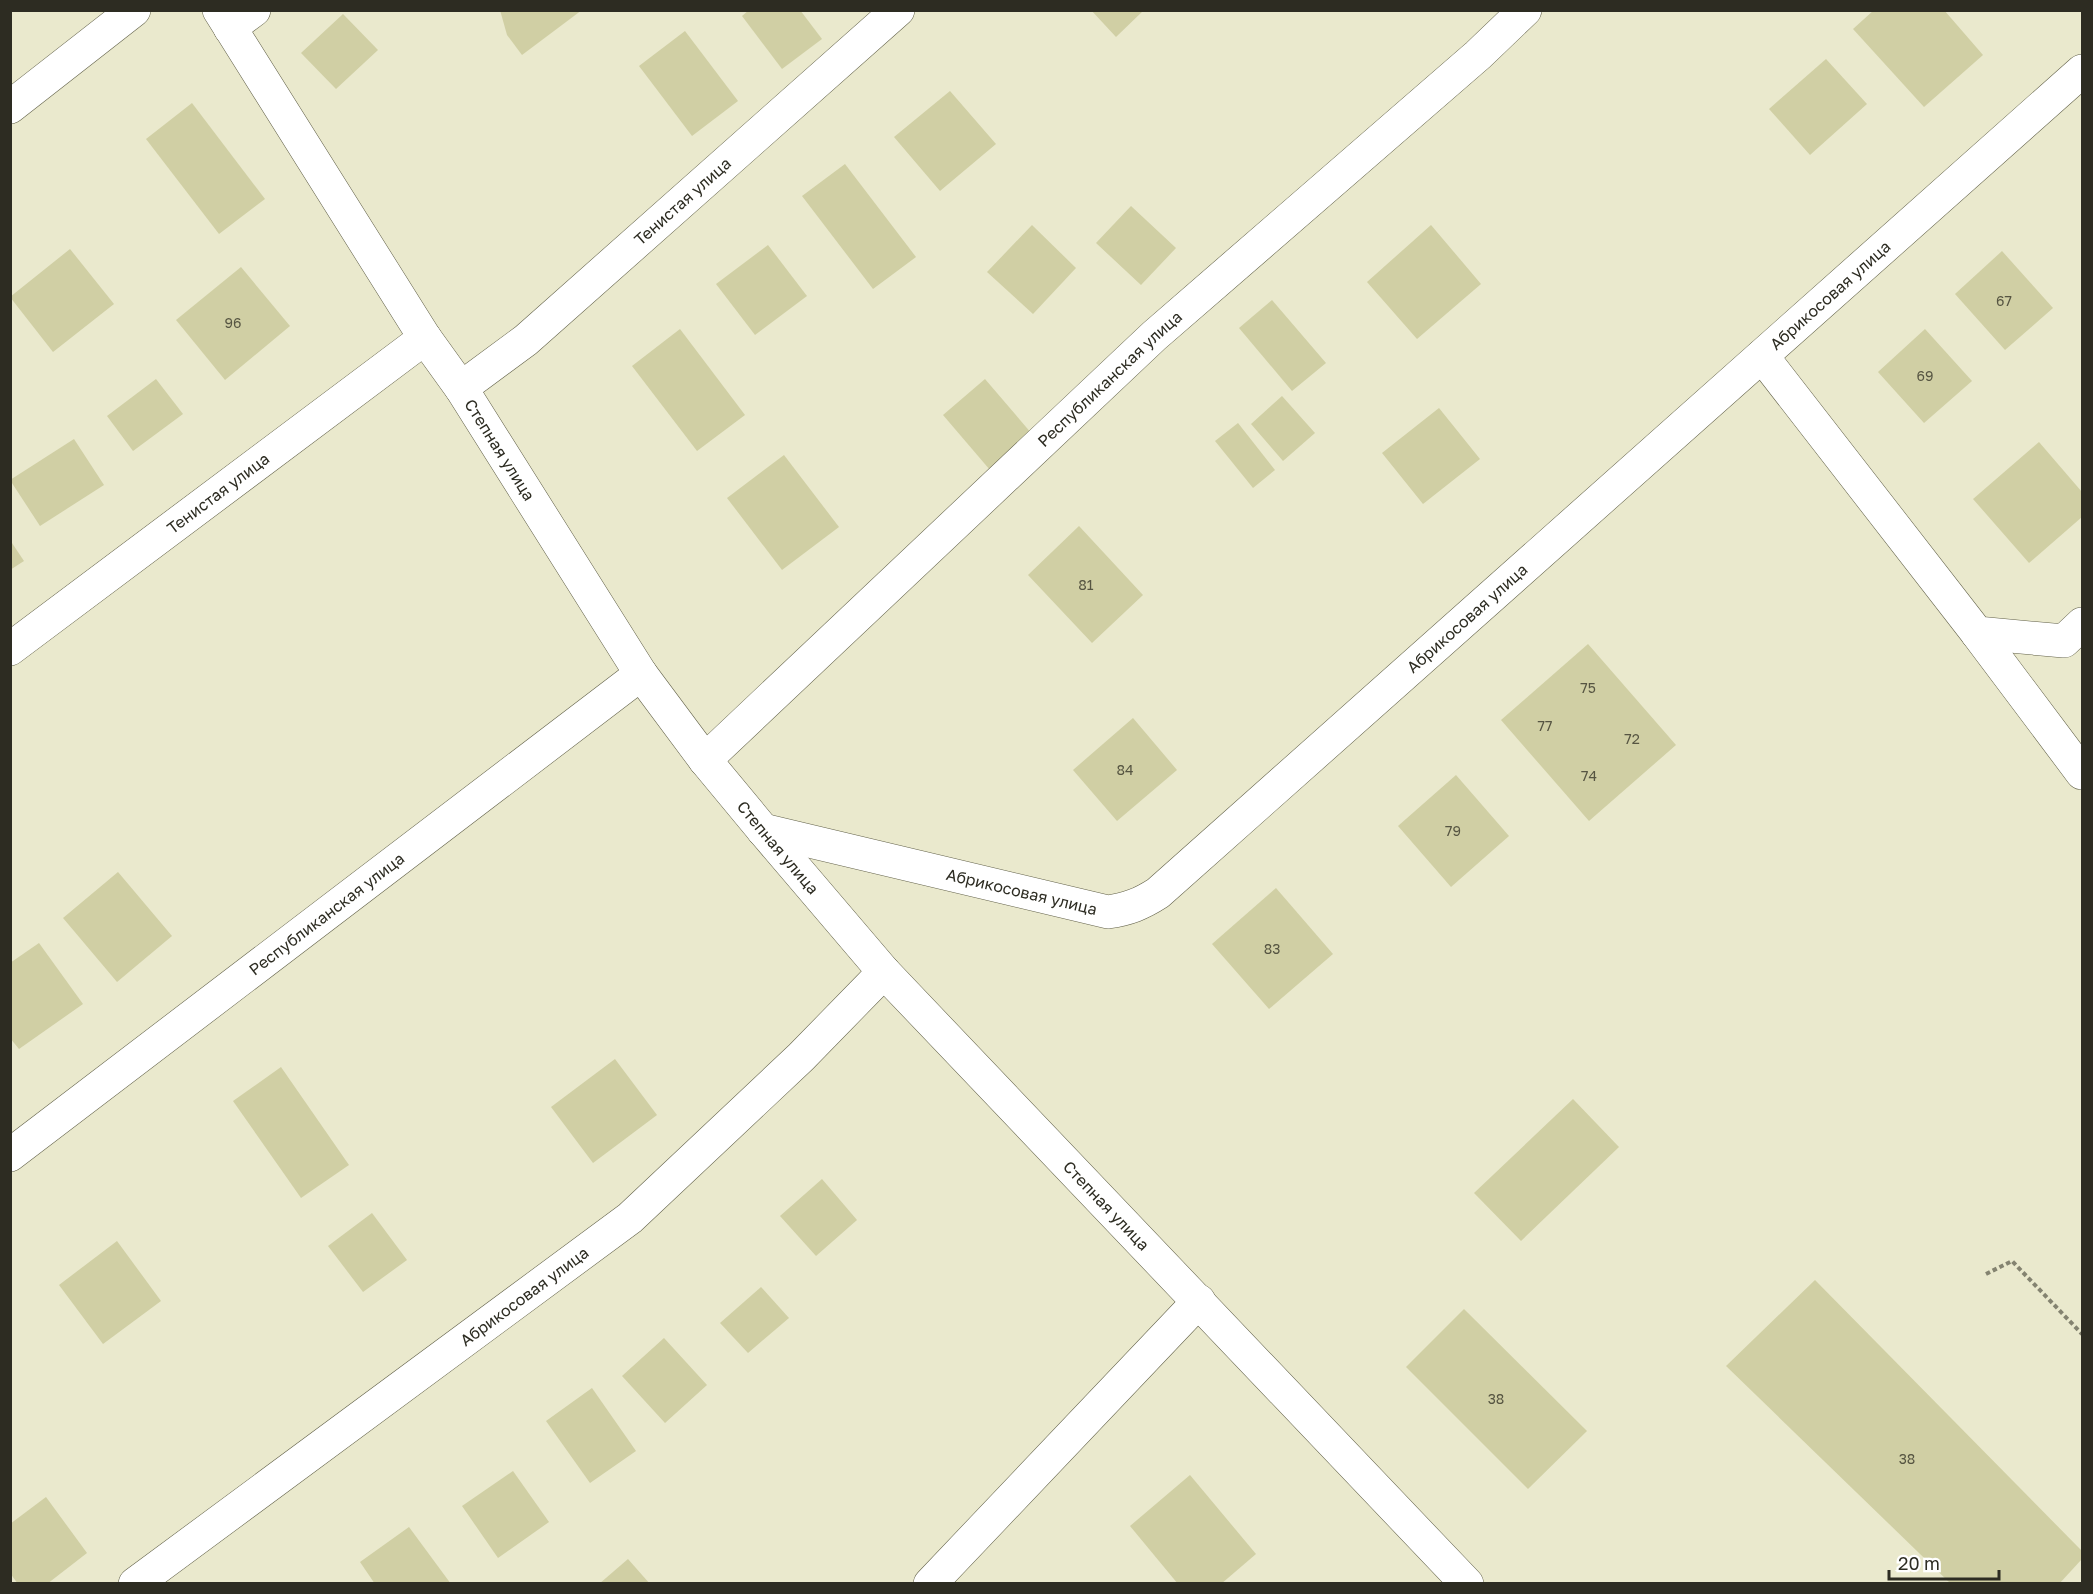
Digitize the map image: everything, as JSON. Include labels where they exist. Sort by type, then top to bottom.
[{"type":"street","points":[[10,107],[134,10]]},
{"type":"street","name":"Тенистая улица","points":[[461,388],[526,340],[898,10]]},
{"type":"street","name":"Республиканская улица","points":[[705,760],[1154,336],[1478,55],[1525,10]]},
{"type":"street","name":"Степная улица","points":[[234,16],[425,338],[461,388],[641,674],[705,760],[884,972],[1467,1584]]},
{"type":"street","name":"Абрикосовая улица","points":[[763,830],[1108,912],[1140,904],[1158,893],[2082,71]]},
{"type":"street","name":"Тенистая улица","points":[[10,650],[425,338]]},
{"type":"street","points":[[1762,356],[1977,633],[2082,773]]},
{"type":"street","points":[[1977,633],[2064,641],[2082,624]]},
{"type":"street","name":"Республиканская улица","points":[[10,1155],[641,674]]},
{"type":"street","name":"Абрикосовая улица","points":[[135,1584],[630,1218],[801,1057],[884,972]]},
{"type":"street","points":[[930,1584],[1199,1301]]},
{"type":"path","points":[[1986,1274],[2012,1261],[2082,1334]]},
{"type":"building","points":[[500,10],[582,10],[522,55],[507,35]]},
{"type":"building","points":[[749,10],[800,10],[822,39],[782,69],[742,16]]},
{"type":"building","points":[[1091,10],[1144,10],[1116,37]]},
{"type":"building","points":[[1874,10],[1944,10],[1983,55],[1924,107],[1853,29]]},
{"type":"building","points":[[343,14],[378,50],[336,89],[301,53]]},
{"type":"building","points":[[685,31],[738,101],[692,136],[639,66]]},
{"type":"building","points":[[1826,59],[1867,104],[1810,155],[1769,109]]},
{"type":"building","points":[[950,91],[996,144],[940,191],[894,137]]},
{"type":"building","points":[[192,103],[265,199],[219,234],[146,139]]},
{"type":"building","points":[[845,164],[916,257],[873,289],[802,196]]},
{"type":"building","points":[[1131,206],[1176,248],[1141,285],[1096,243]]},
{"type":"building","points":[[1032,225],[1076,268],[1033,314],[987,272]]},
{"type":"building","points":[[1431,225],[1481,284],[1417,339],[1367,282]]},
{"type":"building","points":[[768,245],[807,296],[755,335],[716,284]]},
{"type":"building","points":[[70,249],[114,304],[53,352],[10,297]]},
{"type":"building","points":[[2002,251],[2053,308],[2005,350],[1955,294]]},
{"type":"building","points":[[241,267],[290,326],[225,380],[176,320]]},
{"type":"building","points":[[1272,300],[1326,363],[1292,391],[1239,328]]},
{"type":"building","points":[[680,329],[745,415],[697,451],[632,366]]},
{"type":"building","points":[[1925,329],[1972,381],[1924,423],[1878,372]]},
{"type":"building","points":[[156,379],[183,414],[133,451],[107,416]]},
{"type":"building","points":[[985,379],[1032,434],[990,470],[943,415]]},
{"type":"building","points":[[1282,396],[1315,433],[1283,461],[1251,424]]},
{"type":"building","points":[[1439,408],[1480,459],[1423,504],[1382,453]]},
{"type":"building","points":[[1238,423],[1275,470],[1253,488],[1215,441]]},
{"type":"building","points":[[74,439],[104,485],[40,526],[10,480]]},
{"type":"building","points":[[2039,442],[2082,492],[2082,517],[2029,563],[1973,499]]},
{"type":"building","points":[[784,455],[839,527],[782,570],[727,498]]},
{"type":"building","points":[[1079,526],[1143,595],[1092,643],[1028,575]]},
{"type":"building","points":[[10,540],[24,561],[10,570]]},
{"type":"building","points":[[1588,644],[1676,745],[1589,821],[1501,720]]},
{"type":"building","points":[[1133,718],[1177,770],[1117,821],[1073,770]]},
{"type":"building","points":[[1456,775],[1509,836],[1451,887],[1398,826]]},
{"type":"building","points":[[118,872],[172,936],[117,982],[63,918]]},
{"type":"building","points":[[1276,888],[1333,954],[1269,1009],[1212,944]]},
{"type":"building","points":[[39,943],[83,1004],[19,1049],[10,1038],[10,963]]},
{"type":"building","points":[[615,1059],[657,1115],[593,1163],[551,1107]]},
{"type":"building","points":[[281,1067],[349,1165],[301,1198],[233,1101]]},
{"type":"building","points":[[1573,1099],[1619,1147],[1521,1241],[1474,1193]]},
{"type":"building","points":[[822,1179],[857,1220],[816,1256],[780,1216]]},
{"type":"building","points":[[372,1213],[407,1260],[363,1292],[328,1246]]},
{"type":"building","points":[[117,1241],[161,1301],[103,1344],[59,1285]]},
{"type":"building","points":[[1815,1280],[2082,1551],[2082,1559],[2059,1584],[1951,1584],[1726,1366]]},
{"type":"building","points":[[761,1287],[789,1318],[748,1353],[720,1323]]},
{"type":"building","points":[[1464,1309],[1587,1431],[1528,1489],[1406,1367]]},
{"type":"building","points":[[664,1338],[707,1385],[665,1423],[622,1376]]},
{"type":"building","points":[[592,1388],[636,1451],[590,1483],[546,1421]]},
{"type":"building","points":[[513,1471],[549,1522],[498,1558],[462,1506]]},
{"type":"building","points":[[1190,1475],[1256,1554],[1221,1584],[1178,1584],[1130,1526]]},
{"type":"building","points":[[46,1497],[87,1553],[47,1584],[18,1584],[10,1573],[10,1524]]},
{"type":"building","points":[[409,1527],[451,1584],[375,1584],[360,1562]]},
{"type":"building","points":[[628,1559],[650,1584],[599,1584]]}]
